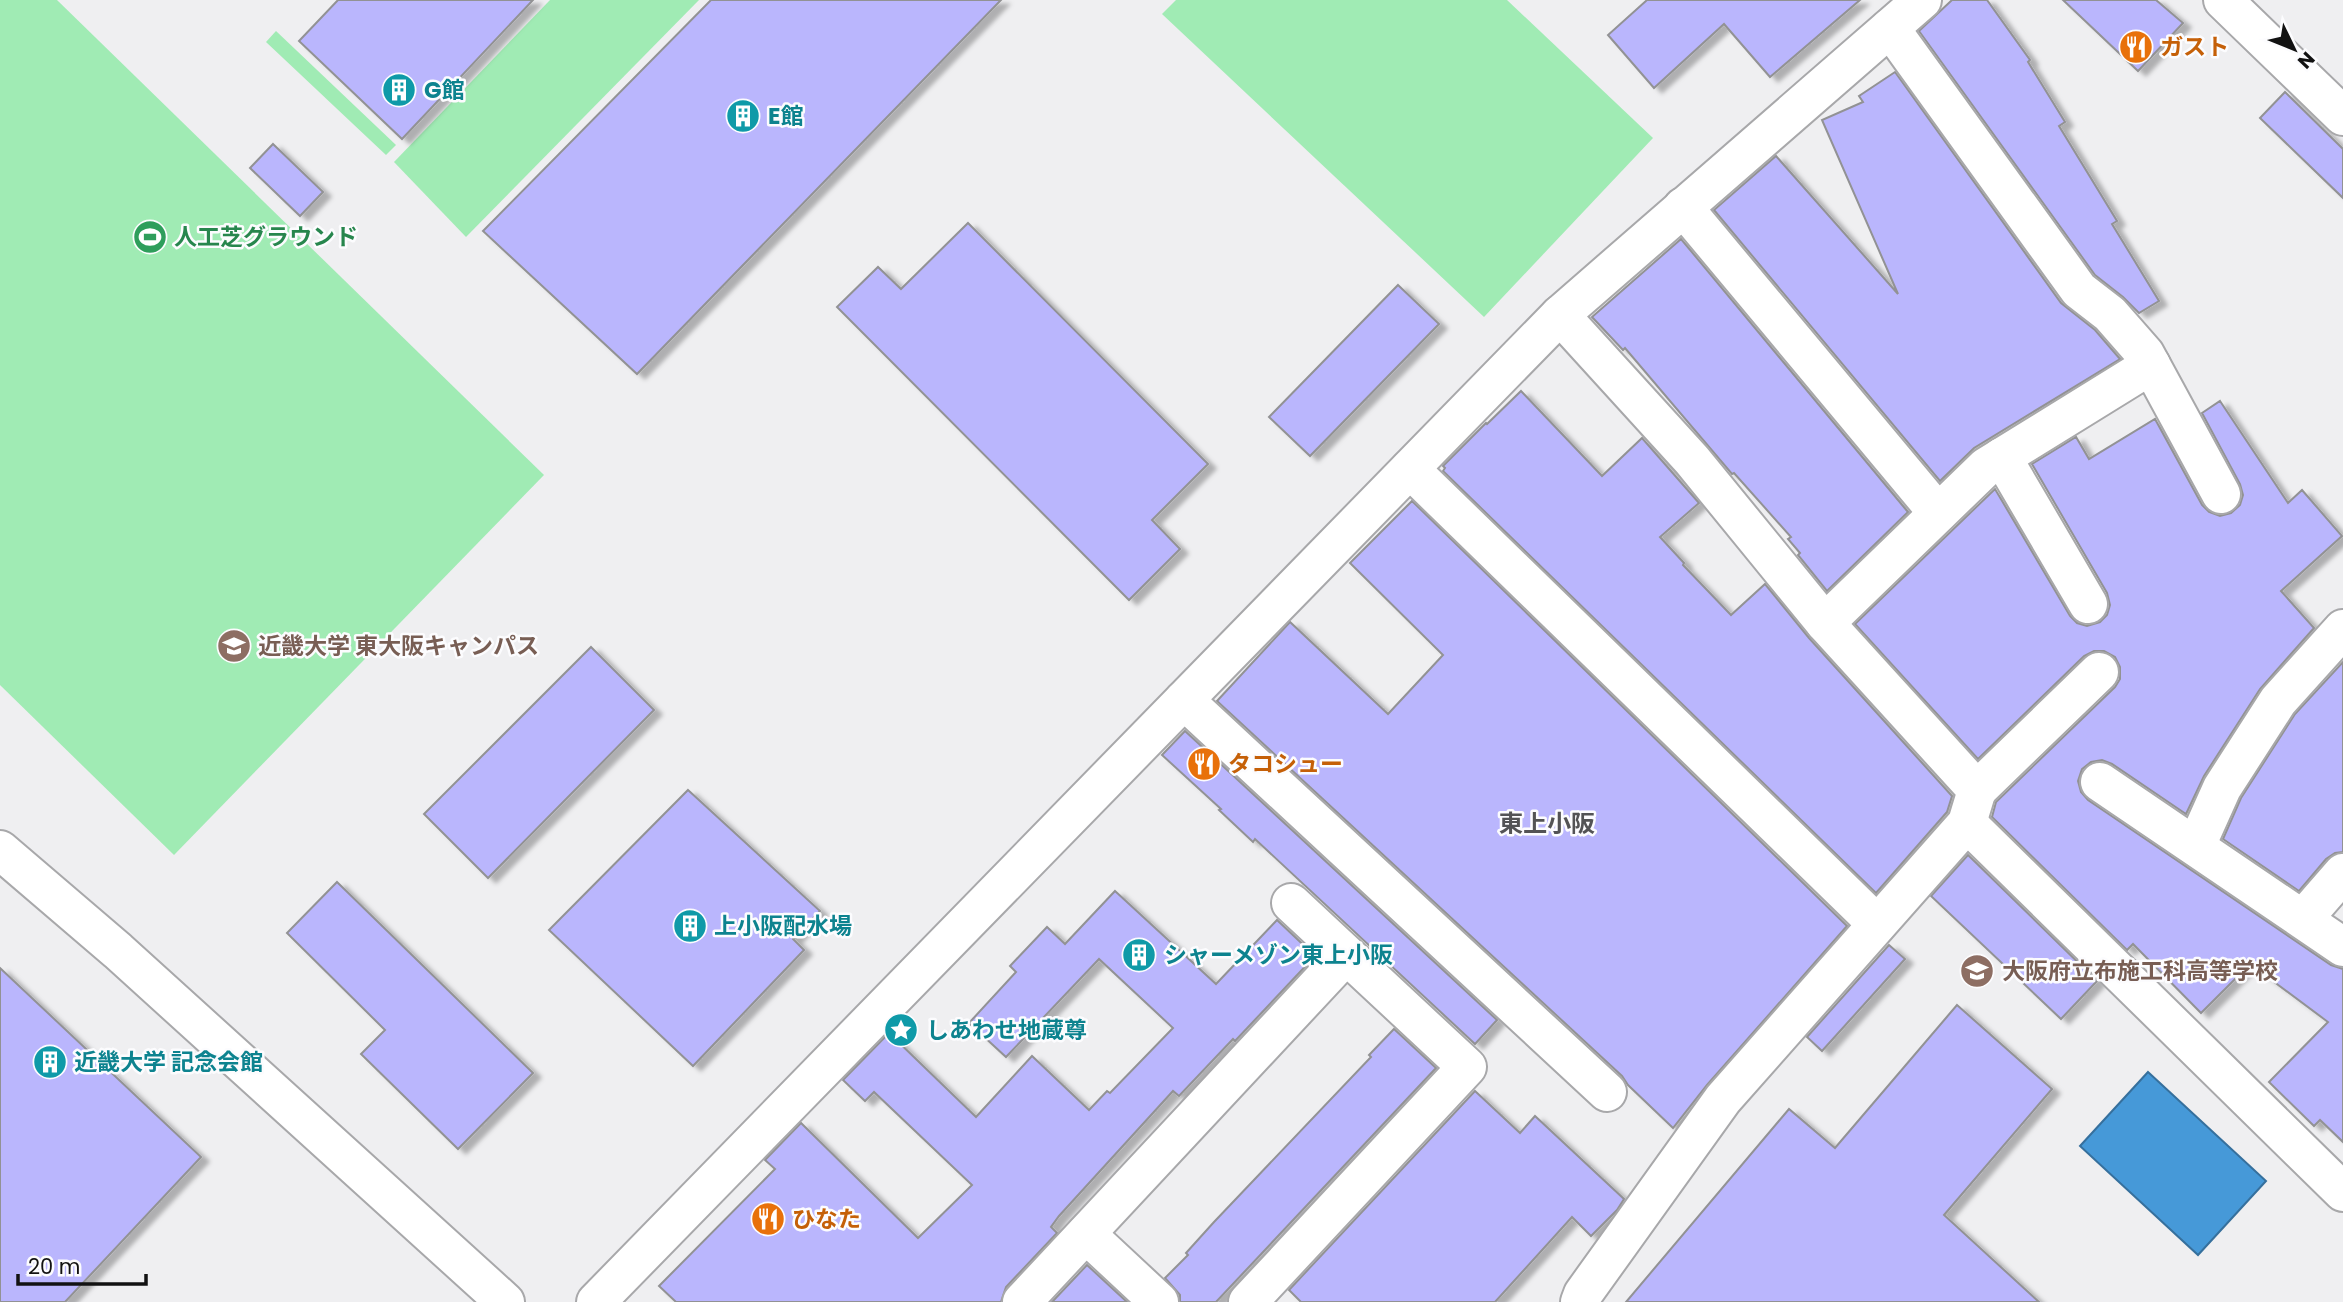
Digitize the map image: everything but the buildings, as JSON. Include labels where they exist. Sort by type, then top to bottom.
[{"type":"street","points":[[596,1302],[1560,315],[1922,0]]},
{"type":"street","points":[[2223,0],[2343,116]]},
{"type":"street","points":[[1890,28],[2079,290],[2109,314],[2145,354],[2221,494]]},
{"type":"street","points":[[1683,207],[1938,513]]},
{"type":"street","points":[[1560,315],[1692,460],[1972,806],[2343,1192]]},
{"type":"street","points":[[1825,623],[1986,467],[2151,365]]},
{"type":"street","points":[[2002,457],[2088,604]]},
{"type":"street","points":[[1410,469],[1877,924]]},
{"type":"street","points":[[2196,846],[2222,788],[2278,701],[2343,629]]},
{"type":"street","points":[[1580,1302],[1583,1294],[1723,1098],[1877,924],[1972,806],[2099,672]]},
{"type":"street","points":[[1184,699],[1607,1092]]},
{"type":"street","points":[[2101,782],[2343,947]]},
{"type":"street","points":[[0,850],[118,951],[505,1302]]},
{"type":"street","points":[[2303,919],[2343,873]]},
{"type":"street","points":[[1248,1302],[1468,1068],[1291,903]]},
{"type":"street","points":[[1022,1302],[1346,955]]},
{"type":"street","points":[[1086,1234],[1159,1302]]},
{"type":"green space","name":"人工芝グラウンド","points":[[0,0],[57,0],[544,475],[174,855],[0,685]]},
{"type":"green space","points":[[550,0],[699,0],[466,237],[394,162]]},
{"type":"green space","points":[[1176,0],[1507,0],[1653,138],[1484,317],[1162,14]]},
{"type":"green space","points":[[276,31],[396,145],[386,155],[266,42]]},
{"type":"water","points":[[2148,1072],[2266,1181],[2198,1255],[2080,1146]]},
{"type":"place","name":"ガスト","points":[[2136,47]]},
{"type":"place","name":"G館","points":[[399,90]]},
{"type":"place","name":"E館","points":[[743,116]]},
{"type":"place","name":"人工芝グラウンド","points":[[150,237]]},
{"type":"place","name":"近畿大学 東大阪キャンパス","points":[[234,646]]},
{"type":"place","name":"タコシュー","points":[[1204,764]]},
{"type":"place","name":"上小阪配水場","points":[[690,926]]},
{"type":"place","name":"シャーメゾン東上小阪","points":[[1139,955]]},
{"type":"place","name":"大阪府立布施工科高等学校","points":[[1977,971]]},
{"type":"place","name":"しあわせ地蔵尊","points":[[901,1030]]},
{"type":"place","name":"近畿大学 記念会館","points":[[50,1062]]},
{"type":"place","name":"ひなた","points":[[768,1219]]},
{"type":"district","name":"東上小阪","points":[[1547,823]]}]
